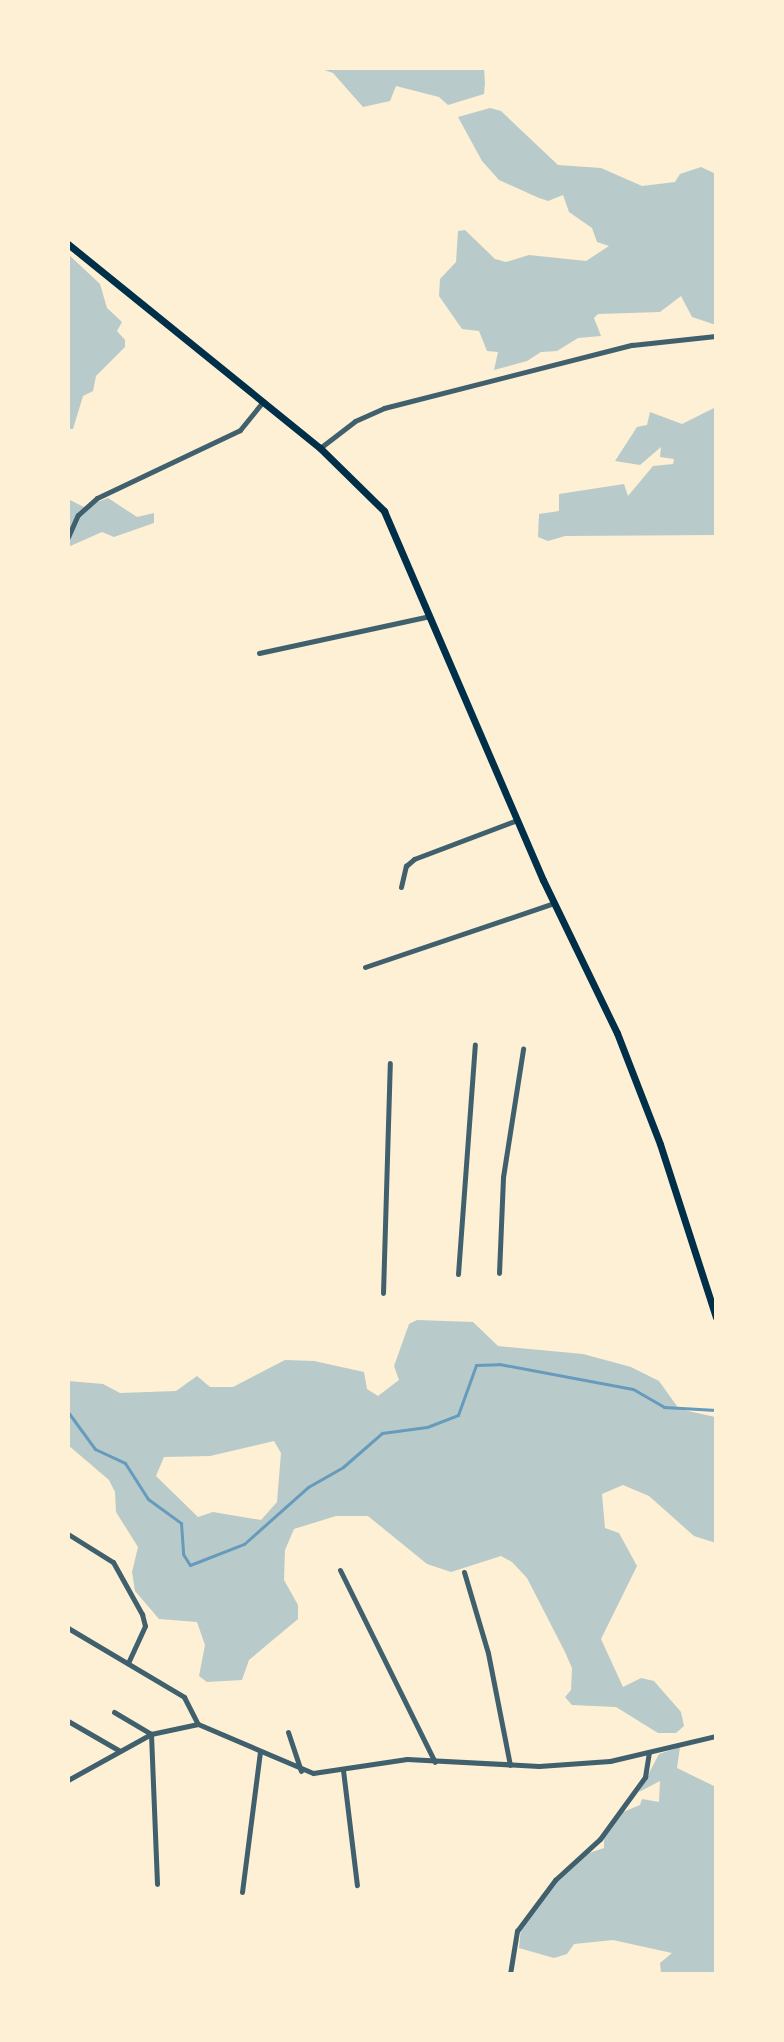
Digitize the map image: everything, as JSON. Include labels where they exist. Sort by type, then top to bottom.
[{"type":"main road","points":[[68,244],[320,448],[384,511],[554,903],[617,1033],[716,1317]]},
{"type":"street","points":[[320,448],[355,421],[384,408],[632,345],[716,336]]},
{"type":"street","points":[[68,537],[78,515],[97,498],[240,430],[264,401]]},
{"type":"street","points":[[259,653],[431,616]]},
{"type":"street","points":[[401,887],[406,866],[414,859],[517,820]]},
{"type":"street","points":[[365,967],[554,903]]},
{"type":"street","points":[[458,1274],[475,1045]]},
{"type":"street","points":[[499,1273],[503,1177],[523,1049]]},
{"type":"street","points":[[383,1293],[390,1063]]},
{"type":"street","points":[[68,1534],[113,1562],[142,1614],[145,1626],[128,1663]]},
{"type":"street","points":[[340,1570],[435,1762]]},
{"type":"street","points":[[464,1572],[488,1653],[510,1765]]},
{"type":"street","points":[[68,1628],[184,1697],[198,1724]]},
{"type":"street","points":[[114,1712],[151,1734]]},
{"type":"street","points":[[68,1721],[120,1751]]},
{"type":"street","points":[[68,1780],[151,1734],[198,1724],[210,1725],[302,1772],[343,1770],[407,1759],[510,1765],[610,1761],[716,1736]]},
{"type":"street","points":[[288,1732],[302,1772]]},
{"type":"street","points":[[151,1734],[157,1884]]},
{"type":"street","points":[[510,1974],[517,1931],[555,1880],[600,1839],[645,1777],[649,1751]]},
{"type":"street","points":[[242,1892],[260,1752]]},
{"type":"street","points":[[343,1770],[357,1885]]},
{"type":"shaded area","points":[[319,68],[484,68],[484,94],[448,105],[439,97],[396,86],[390,101],[363,107],[333,73]]},
{"type":"shaded area","points":[[490,108],[501,111],[558,165],[601,168],[642,186],[675,182],[680,174],[701,167],[716,174],[716,325],[692,317],[681,296],[660,312],[598,314],[594,318],[601,336],[578,338],[557,351],[541,352],[527,361],[494,370],[498,352],[487,351],[479,331],[462,329],[439,296],[440,279],[456,262],[458,231],[465,230],[495,259],[506,262],[529,255],[586,261],[609,246],[597,242],[592,228],[569,212],[563,195],[548,201],[539,198],[499,180],[482,161],[458,117]]},
{"type":"shaded area","points":[[68,254],[100,284],[107,308],[122,322],[117,331],[125,340],[125,347],[96,376],[93,391],[83,396],[73,429],[68,429]]},
{"type":"shaded area","points":[[716,407],[716,535],[565,536],[548,541],[538,537],[539,514],[559,511],[559,494],[624,484],[628,496],[653,466],[673,464],[674,459],[660,457],[661,447],[640,465],[615,461],[637,427],[647,425],[650,412],[682,424]]},
{"type":"shaded area","points":[[108,498],[137,517],[154,513],[154,523],[114,537],[102,532],[68,547],[68,499],[84,507]]},
{"type":"shaded area","points":[[417,1320],[473,1322],[498,1346],[583,1354],[631,1367],[659,1381],[679,1409],[715,1417],[716,1543],[694,1536],[649,1496],[623,1485],[602,1494],[605,1528],[619,1533],[637,1566],[601,1639],[623,1687],[641,1678],[654,1681],[681,1712],[684,1726],[676,1733],[658,1733],[616,1707],[572,1705],[565,1697],[571,1690],[572,1668],[527,1578],[512,1562],[501,1556],[451,1572],[427,1564],[368,1516],[336,1516],[294,1529],[285,1550],[284,1580],[298,1605],[298,1619],[249,1660],[242,1680],[207,1682],[199,1676],[205,1645],[197,1622],[159,1619],[135,1591],[132,1572],[138,1547],[116,1512],[115,1492],[109,1480],[68,1445],[68,1381],[103,1384],[120,1393],[176,1391],[197,1376],[210,1387],[233,1387],[285,1360],[314,1361],[364,1372],[367,1389],[378,1396],[399,1380],[394,1366],[409,1324]],"holes":[[[274,1441],[281,1453],[277,1502],[261,1520],[213,1512],[198,1517],[156,1476],[164,1457],[210,1456]]]},
{"type":"shaded area","points":[[680,1747],[677,1768],[716,1787],[716,1974],[661,1974],[660,1963],[672,1953],[613,1940],[574,1944],[567,1954],[554,1958],[519,1948],[521,1928],[555,1881],[589,1853],[604,1848],[604,1838],[623,1812],[640,1805],[642,1799],[659,1802],[660,1781],[639,1792],[659,1754]]},
{"type":"waterway","points":[[68,1412],[95,1449],[125,1463],[148,1499],[181,1523],[183,1554],[190,1565],[244,1544],[308,1487],[343,1467],[382,1433],[427,1427],[458,1415],[476,1365],[499,1364],[633,1389],[664,1407],[716,1410]]}]
